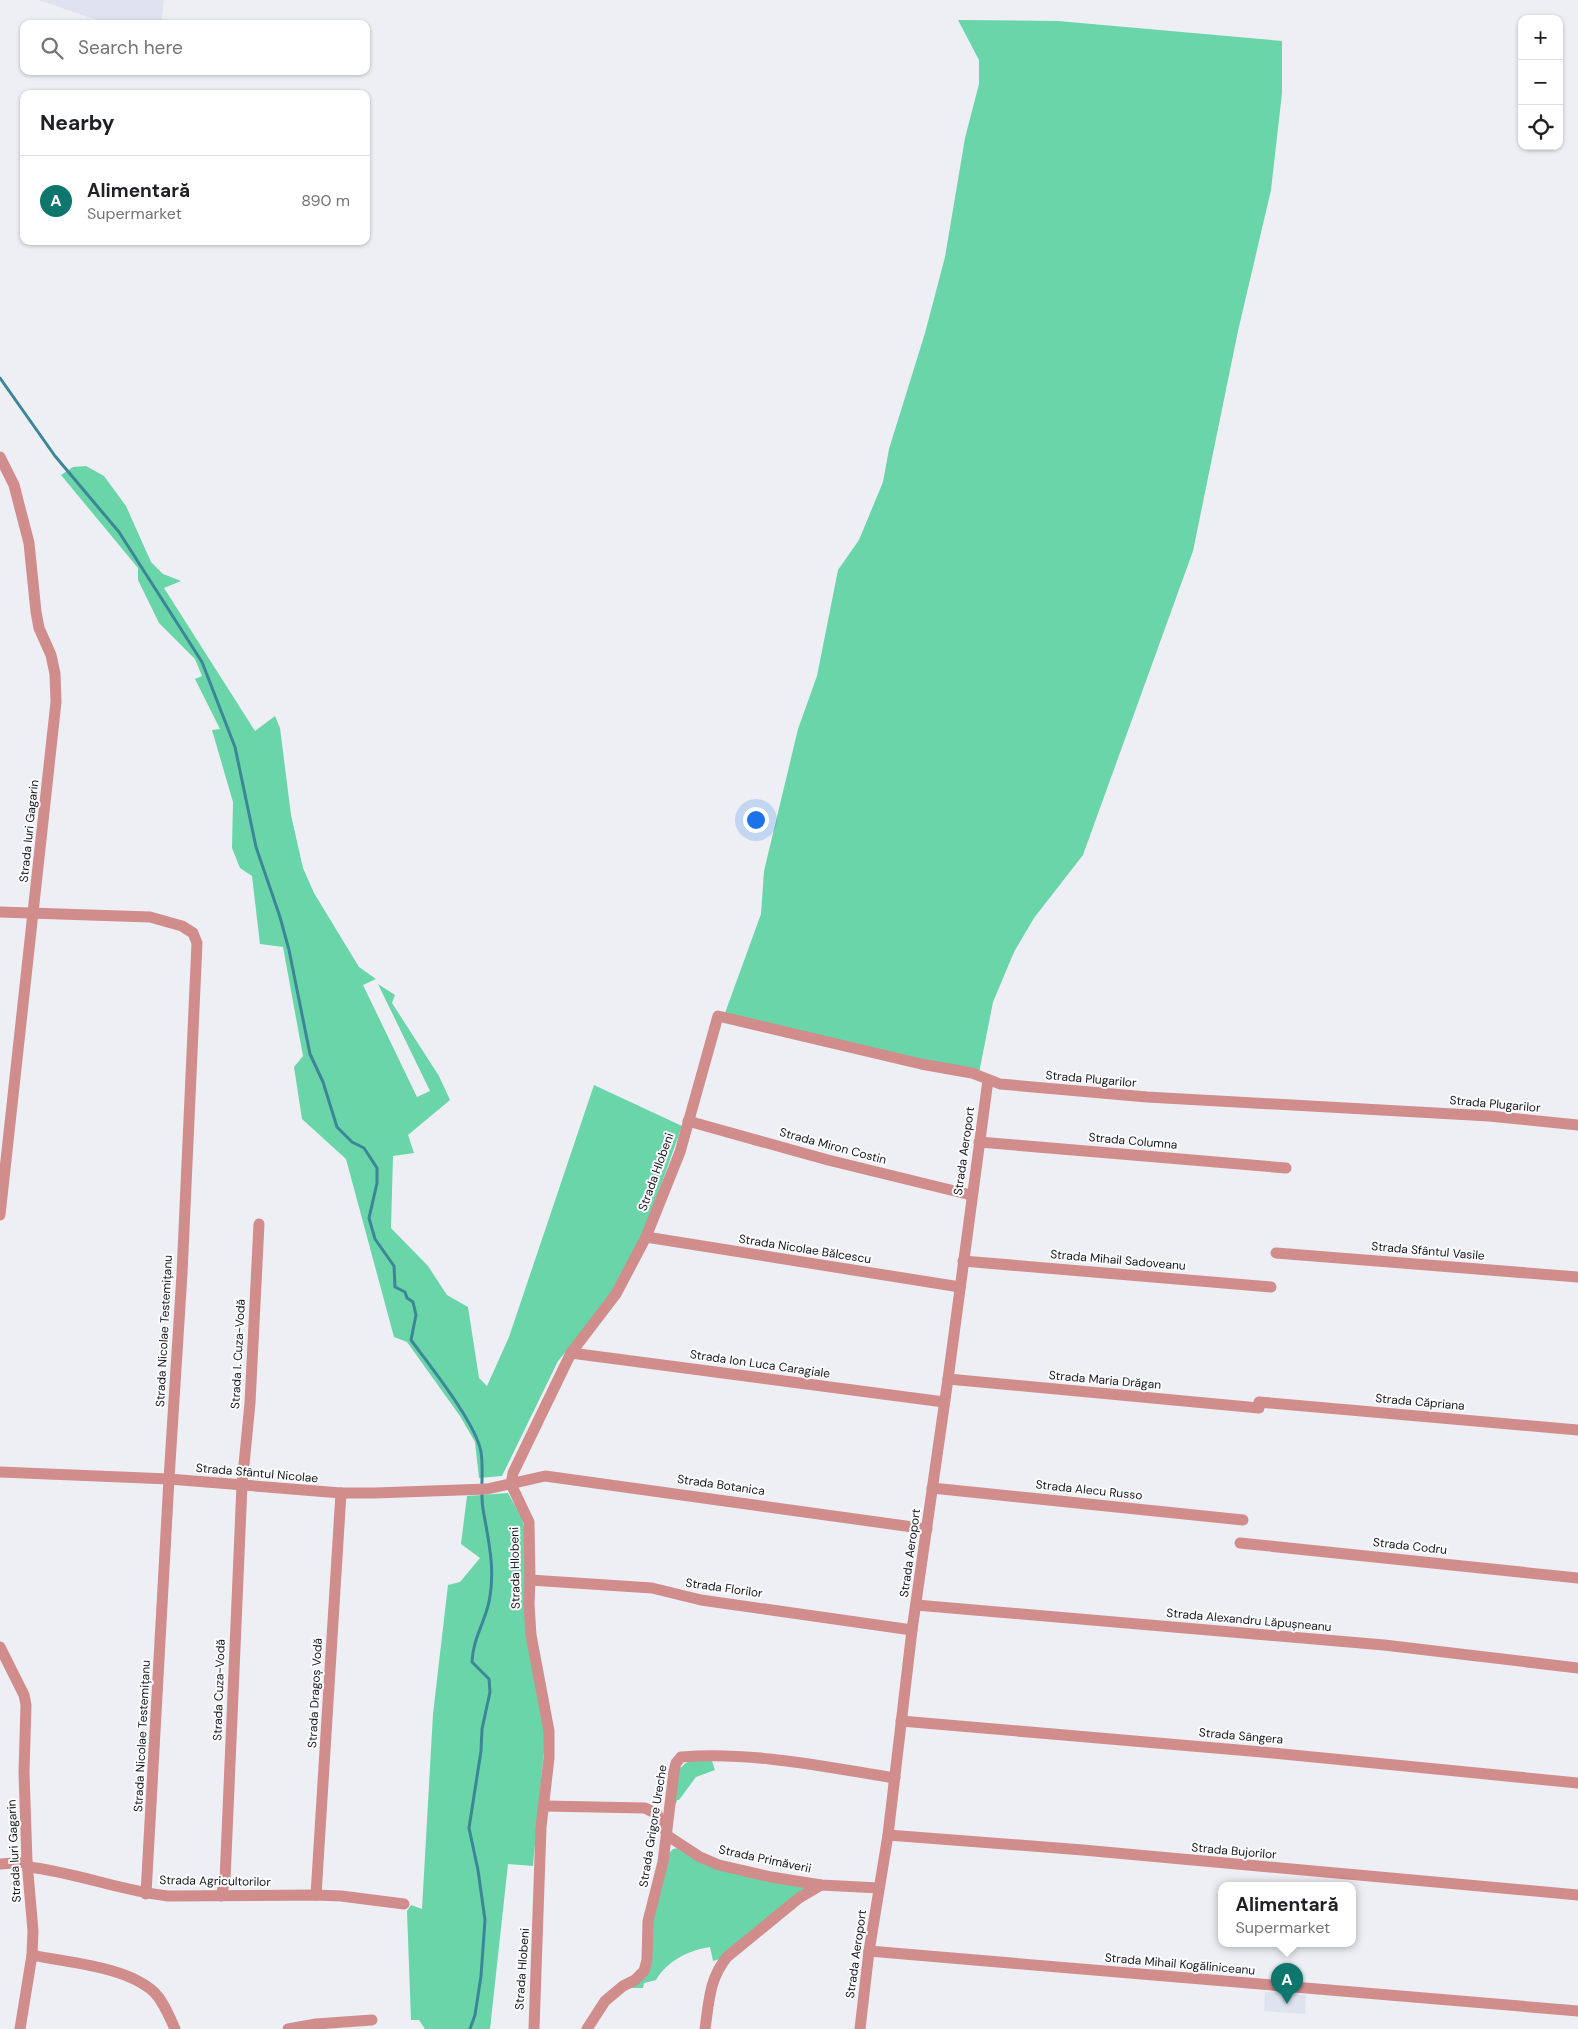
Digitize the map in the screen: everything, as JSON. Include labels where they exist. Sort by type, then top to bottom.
[{"type":"street","name":"Strada Iuri Gagarin","points":[[0,457],[17,494],[29,543],[39,628],[51,655],[56,674],[56,702],[34,914],[2,1180],[0,1215]]},
{"type":"street","name":"Strada Nicolae Testemițanu","points":[[0,912],[150,917],[182,926],[192,933],[197,943],[182,1274],[146,1894]]},
{"type":"street","name":"Strada Plugarilor","points":[[688,1122],[718,1016],[906,1060],[972,1073],[1000,1084],[1102,1094],[1489,1116],[1578,1125]]},
{"type":"street","name":"Strada Aeroport","points":[[860,2029],[869,1951],[888,1835],[912,1630],[988,1080]]},
{"type":"street","name":"Strada Miron Costin","points":[[688,1122],[828,1160],[971,1195]]},
{"type":"street","name":"Strada Hlobeni","points":[[534,2029],[540,1853],[549,1758],[549,1730],[532,1635],[529,1604],[529,1522],[511,1484],[513,1473],[571,1352],[616,1294],[646,1237],[680,1152],[688,1122]]},
{"type":"street","name":"Strada Columna","points":[[979,1142],[1286,1168]]},
{"type":"street","name":"Strada I. Cuza-Vodă","points":[[242,1485],[250,1403],[258,1224]]},
{"type":"street","name":"Strada Nicolae Bălcescu","points":[[646,1237],[960,1287]]},
{"type":"street","name":"Strada Sfântul Vasile","points":[[1276,1252],[1578,1277]]},
{"type":"street","name":"Strada Mihail Sadoveanu","points":[[963,1261],[1271,1287]]},
{"type":"street","name":"Strada Ion Luca Caragiale","points":[[571,1352],[944,1402]]},
{"type":"street","name":"Strada Maria Drăgan","points":[[948,1379],[1259,1404]]},
{"type":"street","name":"Strada Căpriana","points":[[1259,1404],[1578,1430]]},
{"type":"street","name":"Strada Sfântul Nicolae","points":[[0,1472],[169,1479],[341,1493],[488,1489],[511,1484]]},
{"type":"street","name":"Strada Botanica","points":[[511,1484],[545,1476],[927,1529]]},
{"type":"street","name":"Strada Cuza-Vodă","points":[[221,1896],[225,1880],[242,1485]]},
{"type":"street","name":"Strada Alecu Russo","points":[[932,1488],[1243,1520]]},
{"type":"street","name":"Strada Dragoș Vodă","points":[[316,1895],[341,1493]]},
{"type":"street","name":"Strada Codru","points":[[1240,1543],[1578,1578]]},
{"type":"street","name":"Strada Florilor","points":[[530,1580],[652,1588],[701,1600],[912,1630]]},
{"type":"street","name":"Strada Alexandru Lăpușneanu","points":[[916,1605],[1384,1645],[1578,1668]]},
{"type":"street","name":"Strada Iuri Gagarin","points":[[0,1647],[24,1695],[26,1705],[24,1772],[27,1865],[33,1931],[32,1956],[20,2029]]},
{"type":"street","name":"Strada Sângera","points":[[901,1721],[1272,1752],[1578,1782]]},
{"type":"street","name":"Strada Grigore Ureche","points":[[587,2029],[605,2001],[623,1986],[636,1980],[644,1971],[647,1960],[648,1921],[668,1836],[673,1776],[676,1763],[681,1757],[734,1756],[776,1760],[895,1778]]},
{"type":"street","name":"Strada Primăverii","points":[[545,1806],[645,1808],[657,1814],[668,1836],[700,1857],[719,1865],[770,1877],[821,1885],[879,1888]]},
{"type":"street","name":"Strada Bujorilor","points":[[888,1835],[1578,1894]]},
{"type":"street","name":"Strada Agricultorilor","points":[[0,1864],[27,1865],[146,1894],[221,1896],[316,1895],[341,1896],[404,1904]]},
{"type":"street","name":"Strada Primăverii","points":[[705,2029],[712,1981],[718,1968],[727,1957],[799,1898],[821,1885]]},
{"type":"street","name":"Strada Mihail Kogăliniceanu","points":[[869,1951],[1578,2010]]},
{"type":"street","points":[[32,1956],[105,1970],[124,1975],[141,1983],[154,1992],[163,2003],[175,2029]]},
{"type":"street","points":[[288,2029],[316,2024],[372,2020]]},
{"type":"shaded area","points":[[39,0],[164,0],[162,20],[96,20]]},
{"type":"shaded area","points":[[1265,1992],[1306,1995],[1305,2014],[1264,2011]]},
{"type":"green space","points":[[958,20],[1058,21],[1282,41],[1282,93],[1271,190],[1238,331],[1193,551],[1083,855],[1034,918],[1014,952],[993,1002],[979,1073],[725,1013],[761,914],[764,871],[798,729],[817,676],[838,570],[859,540],[883,482],[889,449],[925,333],[945,257],[965,138],[979,84],[979,60]]},
{"type":"green space","points":[[86,466],[104,476],[126,506],[151,562],[163,574],[181,581],[164,588],[255,731],[275,716],[280,728],[291,815],[303,868],[314,893],[359,967],[376,979],[363,985],[417,1097],[430,1091],[378,984],[395,995],[392,1003],[439,1076],[450,1100],[408,1135],[414,1153],[393,1156],[391,1228],[428,1266],[447,1295],[468,1307],[479,1378],[487,1386],[509,1337],[594,1085],[682,1126],[644,1233],[614,1295],[558,1361],[502,1476],[479,1478],[475,1442],[460,1416],[407,1342],[394,1337],[346,1159],[302,1119],[294,1067],[303,1056],[283,947],[260,944],[252,876],[240,868],[232,848],[233,802],[212,730],[220,729],[195,679],[202,676],[195,659],[159,623],[138,580],[138,568],[61,475],[73,467]]},
{"type":"green space","points":[[508,1493],[522,1518],[525,1532],[545,1739],[533,1866],[508,1864],[490,2029],[425,2029],[419,2020],[411,2020],[407,1911],[411,1905],[422,1909],[433,1714],[448,1585],[460,1582],[480,1558],[461,1544],[467,1496]]},
{"type":"green space","points":[[698,1758],[711,1758],[715,1770],[696,1777],[679,1800],[677,1800],[676,1804],[673,1802],[678,1770],[686,1763]]},
{"type":"green space","points":[[678,1848],[811,1887],[723,1958],[713,1961],[710,1947],[694,1951],[672,1962],[656,1980],[644,1983],[643,1988],[627,1988],[646,1977],[651,1919],[668,1854],[673,1849]]},
{"type":"waterway","points":[[0,378],[55,456],[119,532],[202,662],[235,747],[256,847],[289,950],[310,1054],[323,1082],[337,1127],[352,1142],[364,1148],[377,1168],[377,1183],[369,1218],[375,1239],[394,1266],[395,1287],[405,1292],[407,1298],[413,1302],[416,1315],[411,1340],[462,1411],[471,1426],[481,1452],[482,1502],[492,1574],[488,1605],[475,1644],[472,1662],[489,1679],[490,1692],[482,1729],[481,1751],[469,1828],[478,1870],[485,1920],[481,1976],[475,2015],[470,2029]]},
{"type":"place","name":"Alimentară","points":[[1287,2004]]}]
